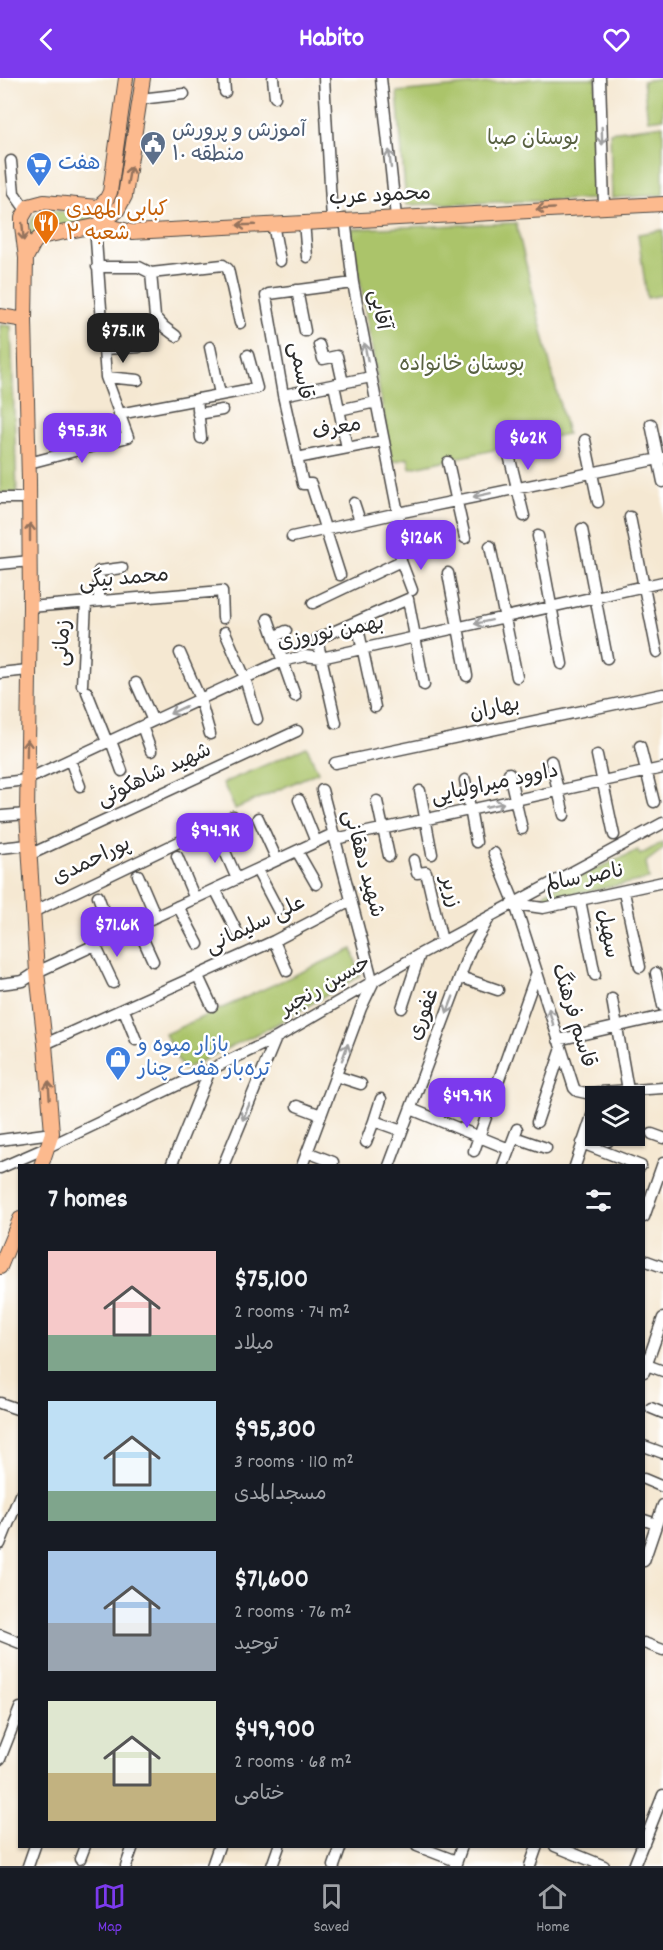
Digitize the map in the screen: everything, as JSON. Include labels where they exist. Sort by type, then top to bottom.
[{"type":"main road","points":[[98,207],[106,200],[110,192],[126,78]]},
{"type":"main road","points":[[26,258],[40,237],[98,225],[117,211],[124,196],[143,78]]},
{"type":"main road","points":[[42,1164],[52,1133],[28,850],[26,780],[30,561],[25,320],[26,258],[22,226],[26,210],[34,204],[44,202],[98,207],[104,213],[98,225]]},
{"type":"main road","name":"محمود عرب","points":[[98,225],[132,231],[663,204]]},
{"type":"main road","points":[[604,206],[631,213],[663,213]]},
{"type":"main road","points":[[0,316],[25,320]]},
{"type":"main road","points":[[0,1267],[18,1224]]},
{"type":"street","points":[[224,78],[225,92]]},
{"type":"street","points":[[273,78],[275,98]]},
{"type":"street","name":"آقایی","points":[[324,78],[338,220],[353,283],[398,513],[401,561],[410,595],[414,637],[424,686]]},
{"type":"street","points":[[381,78],[396,217]]},
{"type":"street","points":[[600,78],[604,206]]},
{"type":"street","points":[[140,99],[184,94]]},
{"type":"street","points":[[11,161],[14,194],[26,210]]},
{"type":"street","points":[[304,222],[307,257]]},
{"type":"street","points":[[273,224],[280,261]]},
{"type":"street","points":[[29,463],[128,437],[106,377],[97,267],[98,225]]},
{"type":"street","points":[[97,267],[139,267],[151,273],[221,265],[228,269],[240,323]]},
{"type":"street","points":[[151,273],[155,317],[176,336]]},
{"type":"street","name":"قاسمی","points":[[340,575],[312,484],[303,484],[283,395],[266,296],[353,283]]},
{"type":"street","points":[[297,290],[304,331]]},
{"type":"street","points":[[320,345],[323,359],[337,356],[339,410],[347,448]]},
{"type":"street","points":[[104,349],[139,347]]},
{"type":"street","points":[[210,347],[220,394]]},
{"type":"street","points":[[119,414],[257,388],[248,356]]},
{"type":"street","points":[[283,395],[371,376]]},
{"type":"street","points":[[106,377],[138,380]]},
{"type":"street","points":[[197,399],[201,438]]},
{"type":"street","points":[[339,410],[376,402]]},
{"type":"street","points":[[198,414],[222,410]]},
{"type":"street","points":[[651,424],[660,458],[663,482]]},
{"type":"street","points":[[585,440],[598,502]]},
{"type":"street","name":"معرف","points":[[297,458],[384,441]]},
{"type":"street","points":[[509,455],[524,516]]},
{"type":"street","points":[[292,537],[660,458]]},
{"type":"street","points":[[448,462],[465,538]]},
{"type":"street","points":[[0,498],[29,498]]},
{"type":"street","points":[[354,503],[360,521]]},
{"type":"street","points":[[630,517],[657,652]]},
{"type":"street","points":[[582,529],[607,658]]},
{"type":"street","points":[[538,536],[562,664]]},
{"type":"street","points":[[490,546],[517,677]]},
{"type":"street","points":[[0,564],[30,561]]},
{"type":"street","points":[[312,603],[401,561]]},
{"type":"street","points":[[99,602],[99,571],[122,568]]},
{"type":"street","points":[[448,573],[467,676]]},
{"type":"street","name":"بهمن نوروزی","points":[[0,783],[26,780],[282,661],[305,656],[321,658],[663,582]]},
{"type":"street","name":"محمد بیگی","points":[[30,607],[222,591],[223,618]]},
{"type":"street","points":[[336,723],[317,639],[357,623],[410,595]]},
{"type":"street","name":"زمانی","points":[[86,602],[85,689],[109,742]]},
{"type":"street","points":[[268,619],[295,696]]},
{"type":"street","points":[[357,623],[375,707]]},
{"type":"street","points":[[274,637],[286,631]]},
{"type":"street","points":[[225,632],[245,678],[257,719]]},
{"type":"street","points":[[180,653],[200,699],[210,734]]},
{"type":"street","points":[[0,673],[28,670]]},
{"type":"street","points":[[136,683],[147,724],[151,751]]},
{"type":"street","name":"بهاران","points":[[335,763],[663,694]]},
{"type":"street","name":"شهید شاهکوئی","points":[[0,848],[28,850],[297,731]]},
{"type":"street","points":[[109,742],[122,771]]},
{"type":"street","points":[[640,746],[654,802]]},
{"type":"street","points":[[597,755],[614,836]]},
{"type":"street","points":[[70,760],[80,786]]},
{"type":"street","points":[[551,761],[564,815]]},
{"type":"street","name":"داوود میراولیایی","points":[[0,984],[23,981],[94,945],[316,842],[663,768]]},
{"type":"street","points":[[509,772],[522,829]]},
{"type":"street","points":[[465,780],[476,842]]},
{"type":"street","name":"شهید دهقانی","points":[[322,790],[373,983]]},
{"type":"street","points":[[420,791],[432,854]]},
{"type":"street","points":[[298,800],[316,842]]},
{"type":"street","points":[[377,801],[389,856]]},
{"type":"street","points":[[3,816],[27,814]]},
{"type":"street","name":"پوراحمدی","points":[[33,912],[233,816]]},
{"type":"street","points":[[258,818],[277,860]]},
{"type":"street","name":"حسین رنجبر","points":[[0,1168],[48,1148],[276,1038],[442,941],[515,904],[663,822]]},
{"type":"street","points":[[219,838],[237,879]]},
{"type":"street","points":[[297,851],[316,885]]},
{"type":"street","name":"قاسم فرهنگ","points":[[494,853],[515,904],[538,972],[572,1084],[577,1091],[585,1092]]},
{"type":"street","points":[[177,856],[195,898]]},
{"type":"street","name":"زریر","points":[[414,860],[417,873],[426,872],[442,941]]},
{"type":"street","points":[[257,870],[278,910]]},
{"type":"street","points":[[138,875],[156,917]]},
{"type":"street","name":"ناصر سالم","points":[[515,904],[543,908],[663,882]]},
{"type":"street","points":[[215,889],[237,932]]},
{"type":"street","points":[[624,891],[640,967]]},
{"type":"street","points":[[98,896],[113,937]]},
{"type":"street","name":"سهیل","points":[[580,900],[595,975]]},
{"type":"street","name":"علی سلیمانی","points":[[45,1044],[274,941],[351,901]]},
{"type":"street","points":[[178,906],[198,944]]},
{"type":"street","name":"غفوری","points":[[390,1164],[460,978],[479,932],[492,915]]},
{"type":"street","points":[[137,926],[153,961]]},
{"type":"street","points":[[274,941],[287,970]]},
{"type":"street","points":[[94,945],[113,982]]},
{"type":"street","points":[[402,1008],[420,954]]},
{"type":"street","points":[[492,1099],[538,972]]},
{"type":"street","points":[[656,973],[663,1006]]},
{"type":"street","points":[[198,976],[212,1006]]},
{"type":"street","points":[[460,978],[498,990]]},
{"type":"street","points":[[303,1164],[373,983]]},
{"type":"street","points":[[612,999],[625,1086]]},
{"type":"street","points":[[124,1010],[136,1040]]},
{"type":"street","points":[[537,1122],[559,1045],[616,1027],[663,1016]]},
{"type":"street","points":[[225,1164],[276,1038]]},
{"type":"street","points":[[172,1164],[210,1070]]},
{"type":"street","points":[[336,1076],[361,1084]]},
{"type":"street","name":"قاسم فرهنگ","points":[[645,1090],[663,1088]]},
{"type":"street","points":[[366,1142],[381,1099]]},
{"type":"street","points":[[297,1106],[321,1115]]},
{"type":"street","points":[[411,1109],[509,1149]]},
{"type":"street","points":[[474,1151],[486,1117]]},
{"type":"street","points":[[374,1121],[402,1131]]},
{"type":"street","points":[[0,1140],[52,1133]]},
{"type":"street","points":[[504,1164],[515,1133],[546,1148]]},
{"type":"street","points":[[576,1164],[585,1135]]},
{"type":"street","points":[[581,1146],[619,1162]]},
{"type":"street","points":[[307,1152],[333,1162]]},
{"type":"street","points":[[645,1166],[661,1167],[659,1186],[645,1215]]},
{"type":"street","points":[[645,1260],[663,1267]]},
{"type":"street","points":[[645,1364],[663,1318]]},
{"type":"street","points":[[645,1367],[663,1371]]},
{"type":"street","points":[[0,1402],[18,1409]]},
{"type":"street","points":[[651,1408],[663,1413]]},
{"type":"street","points":[[645,1446],[663,1453]]},
{"type":"street","points":[[645,1479],[663,1486]]},
{"type":"street","points":[[0,1544],[18,1500]]},
{"type":"street","points":[[645,1555],[663,1505]]},
{"type":"street","points":[[645,1520],[656,1524]]},
{"type":"street","points":[[0,1635],[18,1641]]},
{"type":"street","points":[[645,1643],[663,1650]]},
{"type":"street","points":[[0,1759],[18,1713]]},
{"type":"street","points":[[645,1840],[663,1795]]},
{"type":"street","points":[[28,1866],[34,1848]]},
{"type":"street","points":[[80,1859],[84,1848]]},
{"type":"street","points":[[126,1866],[132,1848]]},
{"type":"street","points":[[212,1866],[218,1848]]},
{"type":"street","points":[[272,1866],[278,1848]]},
{"type":"street","points":[[334,1866],[340,1848]]},
{"type":"street","points":[[421,1848],[456,1864],[461,1848]]},
{"type":"street","points":[[530,1866],[536,1848]]},
{"type":"street","points":[[560,1848],[604,1866]]},
{"type":"street","points":[[634,1866],[642,1848]]},
{"type":"green space","name":"بوستان صبا","points":[[542,78],[596,78],[597,199],[406,205],[397,92]]},
{"type":"green space","points":[[663,78],[663,118],[648,120],[643,81]]},
{"type":"green space","points":[[663,125],[663,195],[612,198],[610,132]]},
{"type":"green space","points":[[50,210],[96,217],[97,221],[42,229],[29,243],[31,220],[38,214]]},
{"type":"green space","name":"بوستان خانواده","points":[[516,223],[567,434],[410,468],[408,458],[392,462],[351,229]]},
{"type":"green space","points":[[663,230],[663,295],[647,298],[638,234]]},
{"type":"green space","points":[[0,325],[11,326],[17,493],[0,493]]},
{"type":"green space","points":[[307,747],[318,772],[235,809],[223,783]]},
{"type":"green space","points":[[663,842],[663,849],[646,862],[649,879],[549,899],[543,895],[638,850],[640,855]]},
{"type":"green space","points":[[352,949],[360,976],[275,1025],[183,1070],[165,1034]]},
{"type":"place","name":"آموزش و پرورش منطقه ۱۰","points":[[153,167]]},
{"type":"place","name":"هفت","points":[[39,188]]},
{"type":"place","name":"کبابی المهدی شعبه ۲","points":[[46,246]]},
{"type":"place","name":"بازار میوه و تره‌بار هفت چنار","points":[[118,1082]]}]
